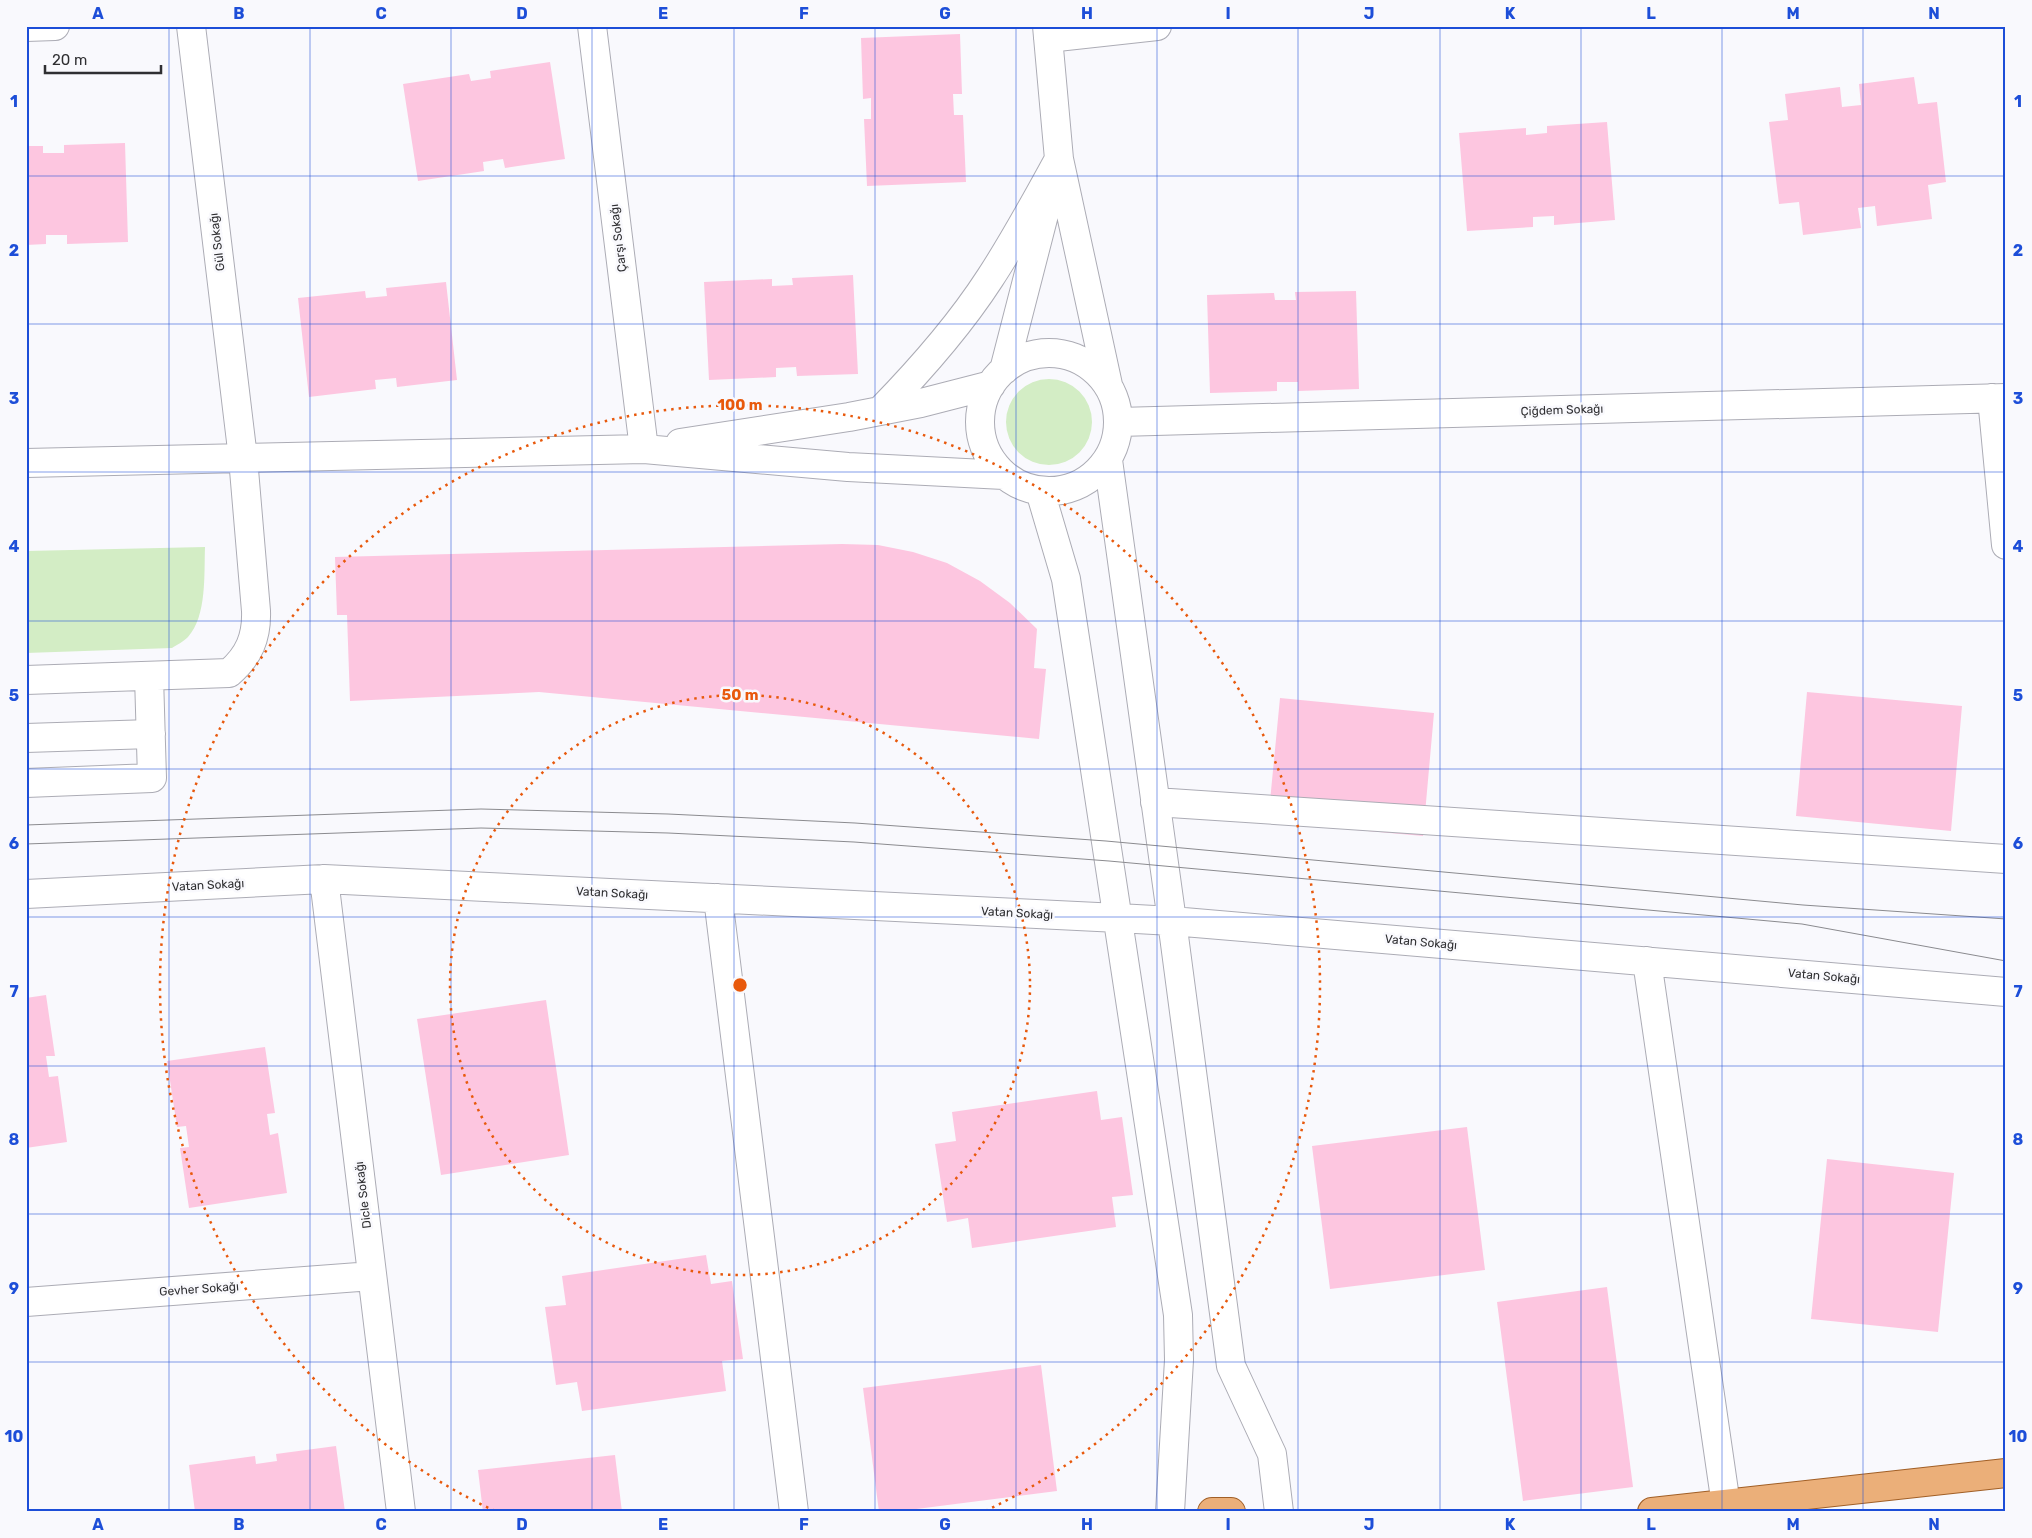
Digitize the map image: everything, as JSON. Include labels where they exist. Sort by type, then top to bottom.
[{"type":"main road","points":[[1652,1512],[2006,1473]]},
{"type":"main road","points":[[1212,1512],[1231,1512]]},
{"type":"street","points":[[26,27],[55,26]]},
{"type":"street","name":"Gül Sokağı","points":[[149,676],[229,673],[247,653],[253,640],[256,625],[243,458],[191,26]]},
{"type":"street","name":"Çarşı Sokağı","points":[[592,26],[644,449]]},
{"type":"street","points":[[1059,159],[997,377],[983,403],[980,423],[983,442],[991,460],[1004,475],[1021,485],[1040,491],[1059,491],[1078,485],[1095,474],[1108,460],[1116,441],[1119,422],[1116,403],[1108,385],[1059,159],[1048,32],[1157,26]]},
{"type":"street","points":[[881,410],[941,344],[990,279],[1059,159]]},
{"type":"street","points":[[644,449],[850,417],[920,403],[997,377],[1020,360],[1039,354],[1059,354],[1078,359],[1095,370],[1108,385]]},
{"type":"street","points":[[1999,398],[2006,545]]},
{"type":"street","name":"Çiğdem Sokağı","points":[[1119,422],[1999,398]]},
{"type":"street","points":[[26,463],[644,449],[848,467],[1004,475]]},
{"type":"street","points":[[1108,460],[1232,1366],[1272,1454],[1279,1512]]},
{"type":"street","points":[[1040,491],[1066,579],[1178,1315],[1179,1360],[1170,1512]]},
{"type":"street","points":[[26,680],[149,676],[152,778],[26,783]]},
{"type":"street","points":[[26,738],[151,734]]},
{"type":"street","points":[[1155,802],[2006,859]]},
{"type":"street","name":"Vatan Sokağı","points":[[26,894],[324,879],[718,898],[1172,921],[2006,992]]},
{"type":"street","name":"Dicle Sokağı","points":[[324,879],[401,1512]]},
{"type":"street","points":[[718,898],[794,1512]]},
{"type":"street","points":[[1647,961],[1726,1504]]},
{"type":"street","name":"Gevher Sokağı","points":[[26,1302],[372,1276]]},
{"type":"green space","points":[[1041,379],[1057,379],[1066,382],[1080,391],[1089,405],[1092,422],[1089,439],[1080,453],[1066,462],[1057,465],[1041,465],[1025,458],[1013,446],[1006,430],[1006,414],[1013,398],[1025,386]]},
{"type":"green space","points":[[205,547],[203,594],[199,618],[188,637],[172,648],[26,653],[26,551]]},
{"type":"building","points":[[960,34],[962,94],[953,94],[954,115],[963,115],[966,182],[867,186],[864,119],[871,119],[871,98],[863,99],[861,38]]},
{"type":"building","points":[[550,62],[565,159],[505,168],[503,159],[483,162],[484,171],[418,181],[403,84],[469,74],[471,81],[491,78],[490,71]]},
{"type":"building","points":[[1914,77],[1918,104],[1937,102],[1946,182],[1928,185],[1932,219],[1877,226],[1875,206],[1858,208],[1861,228],[1803,235],[1799,202],[1779,204],[1769,122],[1788,120],[1785,94],[1840,87],[1842,107],[1861,105],[1859,84]]},
{"type":"building","points":[[1607,122],[1615,220],[1554,225],[1554,216],[1533,217],[1533,227],[1467,231],[1459,133],[1526,128],[1526,135],[1547,133],[1547,126]]},
{"type":"building","points":[[125,143],[128,242],[67,244],[67,235],[46,235],[46,244],[26,245],[26,146],[43,146],[43,153],[64,153],[64,145]]},
{"type":"building","points":[[853,275],[858,374],[797,376],[796,367],[776,368],[776,377],[709,380],[704,282],[772,279],[772,286],[793,285],[792,278]]},
{"type":"building","points":[[446,282],[457,380],[397,387],[396,378],[375,380],[376,389],[309,397],[298,298],[365,291],[366,298],[387,296],[386,288]]},
{"type":"building","points":[[1356,291],[1359,389],[1298,391],[1298,382],[1277,382],[1277,391],[1210,393],[1207,295],[1274,293],[1275,300],[1296,300],[1295,292]]},
{"type":"building","points":[[842,544],[878,545],[913,552],[947,563],[980,581],[1010,603],[1037,629],[1034,668],[1046,669],[1039,739],[539,692],[350,701],[347,615],[337,615],[335,557]]},
{"type":"building","points":[[1807,692],[1962,706],[1951,831],[1796,816]]},
{"type":"building","points":[[1280,698],[1434,713],[1423,836],[1268,822]]},
{"type":"building","points":[[46,995],[55,1056],[46,1056],[49,1077],[58,1076],[67,1142],[26,1148],[26,998]]},
{"type":"building","points":[[546,1000],[569,1155],[441,1175],[417,1019]]},
{"type":"building","points":[[265,1047],[275,1113],[267,1114],[270,1135],[278,1133],[287,1193],[189,1208],[180,1148],[189,1147],[186,1126],[177,1127],[167,1061]]},
{"type":"building","points":[[1097,1091],[1101,1120],[1122,1117],[1133,1195],[1112,1197],[1116,1227],[972,1248],[968,1218],[947,1222],[935,1144],[956,1141],[952,1112]]},
{"type":"building","points":[[1467,1127],[1485,1270],[1330,1289],[1312,1146]]},
{"type":"building","points":[[1827,1159],[1954,1173],[1938,1332],[1811,1319]]},
{"type":"building","points":[[706,1255],[711,1284],[732,1281],[743,1359],[722,1361],[726,1391],[582,1411],[577,1382],[556,1385],[545,1307],[566,1305],[562,1276]]},
{"type":"building","points":[[1607,1287],[1633,1487],[1523,1501],[1497,1302]]},
{"type":"building","points":[[1041,1365],[1057,1491],[893,1512],[879,1512],[863,1388]]},
{"type":"building","points":[[336,1446],[345,1512],[195,1512],[189,1465],[255,1456],[256,1464],[277,1461],[276,1454]]},
{"type":"building","points":[[615,1455],[622,1512],[483,1512],[478,1470]]},
{"type":"tram line","points":[[26,825],[481,809],[668,814],[855,823],[1106,841],[1803,905],[2006,919]]},
{"type":"tram line","points":[[26,844],[481,828],[668,833],[854,842],[1109,861],[1802,924],[2006,961]]}]
